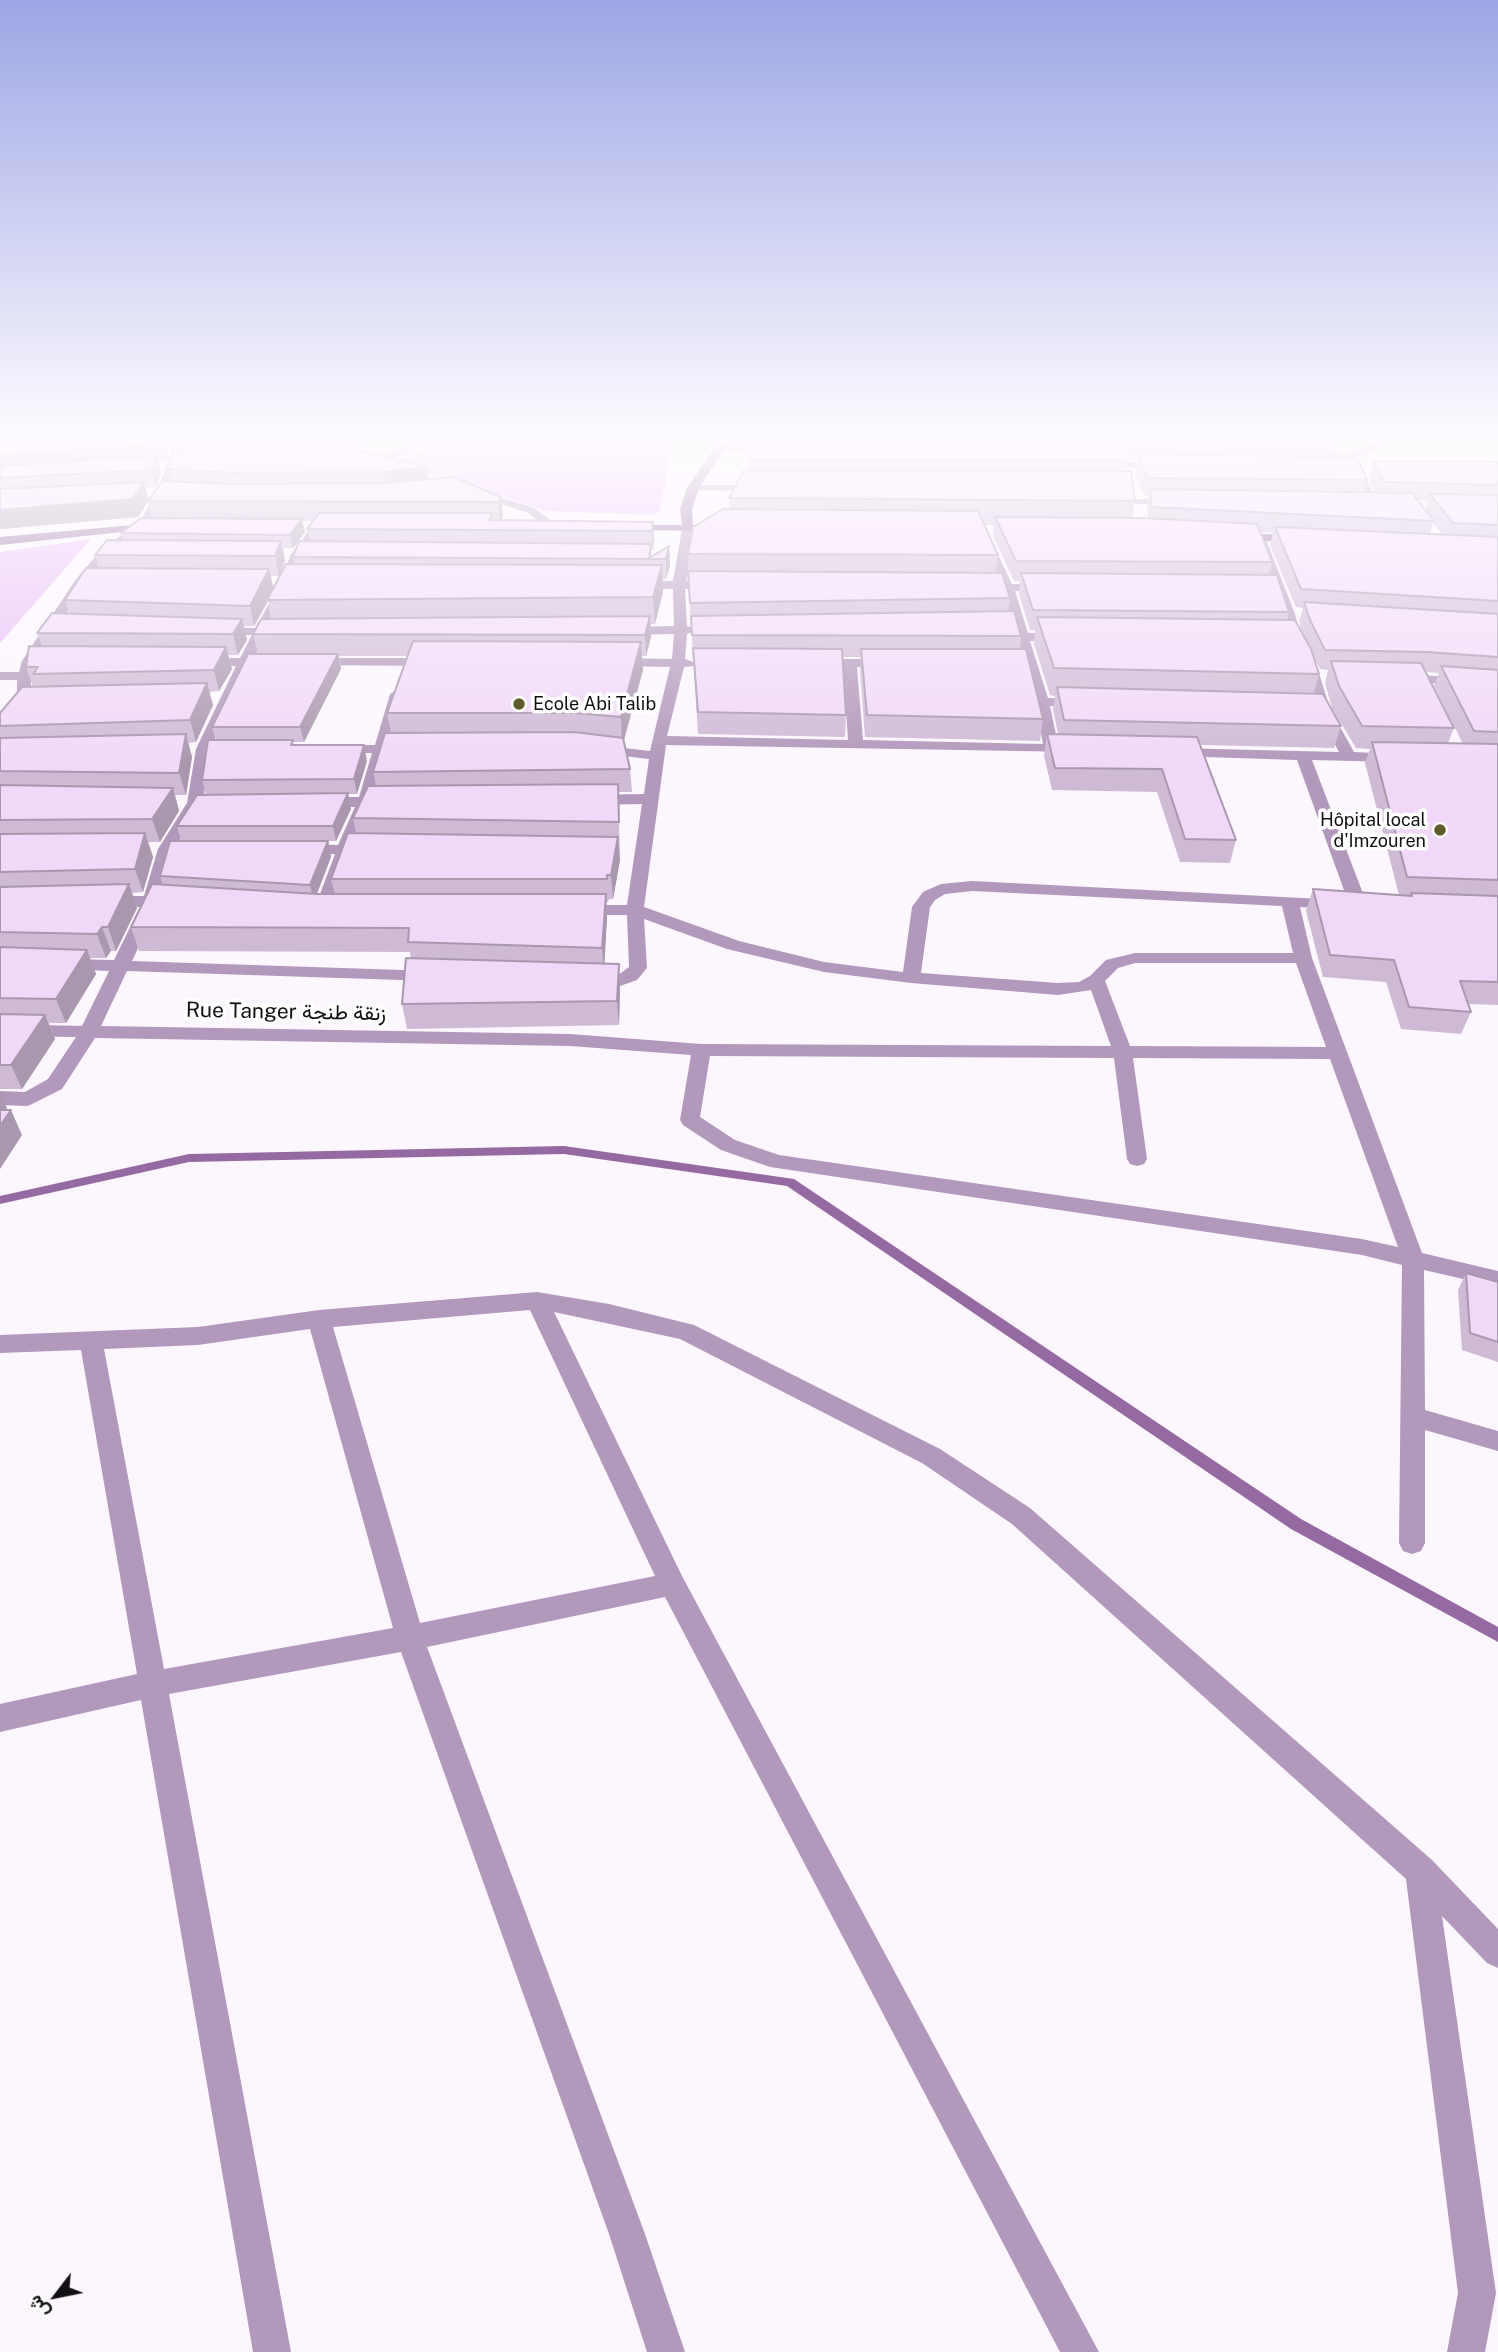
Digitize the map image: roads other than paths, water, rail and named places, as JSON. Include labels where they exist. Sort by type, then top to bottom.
[{"type":"street","points":[[24,676],[110,550]]},
{"type":"street","points":[[0,1098],[28,1099],[55,1084],[62,1077],[89,1031],[152,900],[159,849],[194,803],[203,750],[219,698],[246,662],[261,633],[286,583],[291,556],[295,550]]},
{"type":"street","points":[[578,980],[620,981],[631,976],[638,968],[635,853],[652,799],[659,748],[678,663],[681,630],[676,557],[679,550]]},
{"type":"street","points":[[995,550],[1007,587],[1022,664],[1042,702],[1051,748]]},
{"type":"street","points":[[1262,550],[1273,589],[1296,614],[1288,640],[1320,676],[1316,708],[1349,757]]},
{"type":"street","points":[[106,553],[133,553]]},
{"type":"street","points":[[291,556],[310,556]]},
{"type":"street","points":[[625,584],[734,585]]},
{"type":"street","points":[[966,587],[1062,588]]},
{"type":"street","points":[[1015,629],[1076,637]]},
{"type":"street","points":[[611,631],[709,630]]},
{"type":"street","points":[[208,631],[303,632]]},
{"type":"street","points":[[192,662],[447,662]]},
{"type":"street","points":[[323,910],[365,802],[406,662]]},
{"type":"street","points":[[596,662],[701,663]]},
{"type":"street","points":[[794,663],[905,663]]},
{"type":"street","points":[[850,663],[856,744]]},
{"type":"street","points":[[0,676],[24,676]]},
{"type":"street","points":[[0,730],[31,701],[24,676]]},
{"type":"street","points":[[1394,678],[1424,684],[1498,684]]},
{"type":"street","points":[[1042,702],[1095,703]]},
{"type":"street","points":[[576,748],[856,744],[1091,749]]},
{"type":"street","points":[[326,749],[420,749]]},
{"type":"street","points":[[1157,751],[1404,758]]},
{"type":"street","points":[[911,978],[921,907],[929,896],[941,889],[972,886],[1290,903],[1364,904],[1303,755]]},
{"type":"street","points":[[570,800],[652,799]]},
{"type":"street","points":[[299,802],[406,802]]},
{"type":"street","points":[[159,849],[192,849]]},
{"type":"street","points":[[282,849],[386,850]]},
{"type":"street","points":[[83,902],[152,900],[191,903]]},
{"type":"street","points":[[1290,903],[1303,958],[1413,1259],[1412,1543]]},
{"type":"street","points":[[567,910],[635,910],[733,945],[824,967],[911,978],[1058,989],[1083,987],[1096,981],[1112,964],[1135,958],[1303,958]]},
{"type":"street","points":[[43,964],[453,976]]},
{"type":"street","points":[[1096,981],[1123,1052],[1137,1159]]},
{"type":"street","name":"Rue Tanger زنقة طنجة","points":[[0,1030],[570,1040],[701,1050],[1339,1053]]},
{"type":"street","points":[[701,1050],[690,1120],[727,1145],[776,1162],[1349,1245],[1498,1279]]},
{"type":"street","points":[[537,1301],[672,1584],[1080,2352]]},
{"type":"street","points":[[0,1344],[198,1336],[319,1319],[537,1301],[609,1313],[686,1331],[932,1456],[1021,1516],[1421,1871],[1498,1952]]},
{"type":"street","points":[[319,1319],[410,1637],[627,2234],[666,2352]]},
{"type":"street","points":[[91,1340],[272,2352]]},
{"type":"street","points":[[1413,1417],[1498,1441]]},
{"type":"street","points":[[0,1718],[152,1684],[410,1637],[672,1584]]},
{"type":"street","points":[[1421,1871],[1477,2293],[1466,2352]]},
{"type":"waterway","points":[[0,1200],[189,1158],[564,1150],[790,1182],[1296,1524],[1498,1635]]},
{"type":"place","name":"Ecole Abi Talib","points":[[519,704]]},
{"type":"place","name":"Hôpital local d'Imzouren","points":[[1440,830]]}]
